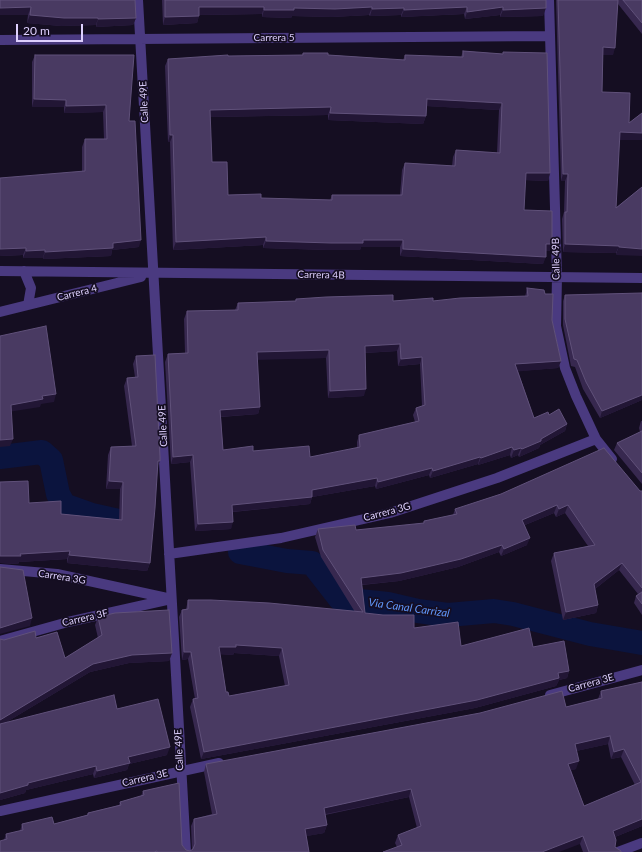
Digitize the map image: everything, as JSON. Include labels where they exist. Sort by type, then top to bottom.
[{"type":"street","name":"Calle 49E","points":[[138,0],[155,273],[180,770],[186,852]]},
{"type":"street","name":"Calle 49B","points":[[549,0],[548,36],[557,277],[556,326],[565,368],[596,439],[621,469]]},
{"type":"street","name":"Carrera 5","points":[[0,40],[548,36]]},
{"type":"street","name":"Carrera 4B","points":[[0,272],[24,271],[642,278]]},
{"type":"street","points":[[24,271],[31,288],[28,305]]},
{"type":"street","name":"Carrera 4","points":[[0,312],[155,273]]},
{"type":"street","name":"Carrera 3G","points":[[169,554],[280,538],[390,513],[497,478],[596,439]]},
{"type":"street","name":"Carrera 3G","points":[[0,569],[58,574],[171,599]]},
{"type":"street","name":"Carrera 3F","points":[[0,640],[68,622],[171,599]]},
{"type":"street","name":"Carrera 3E","points":[[536,698],[642,670]]},
{"type":"street","name":"Carrera 3E","points":[[0,811],[180,770],[227,761]]},
{"type":"street","points":[[618,852],[642,843]]},
{"type":"building","points":[[0,0],[135,0],[136,18],[98,19],[30,15],[31,7],[0,8]]},
{"type":"building","points":[[165,0],[546,0],[546,8],[503,10],[503,7],[467,12],[467,7],[404,10],[404,8],[372,9],[372,7],[264,10],[264,7],[199,7],[199,16],[165,17]]},
{"type":"building","points":[[558,0],[618,0],[615,48],[603,47],[602,92],[630,93],[629,123],[642,113],[642,133],[620,132],[616,208],[642,187],[642,249],[619,246],[565,244],[565,212],[567,212],[568,174],[563,174]]},
{"type":"building","points":[[623,0],[642,0],[642,23]]},
{"type":"building","points":[[463,51],[503,54],[503,52],[547,53],[550,173],[526,173],[524,210],[552,211],[552,244],[546,244],[546,257],[403,249],[403,240],[363,240],[363,243],[331,243],[266,241],[266,237],[176,242],[173,135],[170,135],[168,59],[228,55],[303,55],[303,53],[328,53],[328,55],[405,60],[405,55],[463,57]],"holes":[[[427,99],[502,103],[500,153],[456,150],[455,166],[405,163],[402,195],[332,195],[332,200],[261,198],[261,194],[228,195],[227,162],[212,162],[210,110],[331,107],[330,113],[426,116]]]},
{"type":"building","points":[[35,55],[134,55],[129,121],[135,121],[141,240],[113,243],[113,248],[45,252],[45,250],[26,251],[26,248],[0,249],[0,178],[85,171],[85,139],[107,139],[106,105],[66,106],[66,100],[34,99]]},
{"type":"building","points":[[527,288],[544,290],[545,294],[553,294],[552,320],[561,361],[515,364],[534,418],[548,412],[549,415],[559,409],[567,424],[541,439],[541,441],[522,449],[514,450],[512,447],[481,458],[480,457],[433,471],[432,468],[378,482],[377,478],[312,490],[312,497],[232,505],[233,522],[198,524],[193,455],[173,457],[168,354],[188,353],[187,311],[238,310],[238,303],[296,301],[296,299],[326,297],[393,295],[393,301],[433,298],[433,301],[460,298],[528,296]],"holes":[[[400,344],[401,359],[422,357],[425,405],[416,408],[419,421],[359,435],[360,447],[310,457],[309,446],[253,451],[253,446],[223,450],[220,410],[260,407],[257,352],[329,350],[330,391],[366,389],[365,346]]]},
{"type":"building","points":[[642,293],[642,395],[602,411],[586,382],[577,360],[574,359],[565,319],[565,295]]},
{"type":"building","points":[[46,326],[56,394],[42,396],[43,399],[11,405],[13,439],[0,440],[0,336]]},
{"type":"building","points":[[155,355],[160,461],[158,461],[150,563],[69,555],[70,551],[20,554],[21,556],[0,556],[0,482],[28,481],[29,503],[61,501],[61,514],[122,520],[123,482],[109,481],[111,447],[136,446],[127,378],[138,377],[136,356]]},
{"type":"building","points":[[642,431],[642,473],[617,443]]},
{"type":"building","points":[[604,448],[640,491],[642,491],[642,588],[622,563],[594,584],[598,605],[566,612],[554,553],[595,545],[568,505],[559,509],[557,505],[522,520],[530,538],[504,549],[502,545],[461,559],[401,573],[361,578],[365,613],[383,615],[414,615],[414,628],[458,622],[461,646],[529,628],[533,647],[564,641],[569,671],[558,673],[559,678],[477,700],[204,752],[193,699],[198,698],[191,652],[184,652],[182,610],[188,609],[188,600],[269,603],[363,612],[323,550],[318,529],[355,525],[356,530],[424,523],[424,521],[457,514],[455,509],[501,494]],"holes":[[[236,645],[282,648],[289,685],[229,696],[228,692],[226,692],[219,647],[236,647]]]},
{"type":"building","points":[[0,567],[23,570],[32,618],[0,628]]},
{"type":"building","points":[[642,592],[642,604],[636,596]]},
{"type":"building","points":[[169,610],[172,653],[132,655],[93,664],[0,720],[0,639],[4,640],[35,631],[36,638],[57,632],[65,658],[102,635],[98,617],[115,613]]},
{"type":"building","points":[[642,682],[642,819],[613,831],[616,840],[615,847],[621,852],[589,852],[583,836],[542,852],[383,852],[402,845],[398,835],[421,826],[411,789],[324,808],[327,825],[305,829],[309,852],[0,852],[0,841],[7,839],[6,834],[23,830],[22,824],[52,817],[54,824],[88,815],[88,813],[121,805],[120,802],[144,795],[143,791],[179,783],[182,845],[186,850],[190,851],[193,849],[195,844],[194,819],[217,814],[206,764],[480,713],[562,691],[566,707],[602,698],[601,691]],"holes":[[[610,736],[614,752],[624,749],[641,782],[584,806],[568,764],[579,761],[575,744]]]},
{"type":"building","points":[[114,695],[117,709],[158,699],[170,747],[128,757],[130,763],[97,771],[96,766],[28,783],[28,785],[0,793],[0,724]]},
{"type":"waterway","name":"Via Canal Carrizal","points":[[0,457],[42,452],[51,460],[58,494],[64,505],[92,515],[141,526]]},
{"type":"waterway","name":"Via Canal Carrizal","points":[[240,552],[287,561],[312,563],[340,599],[388,604],[418,611],[448,615],[494,611],[513,614],[590,634],[642,643]]}]
